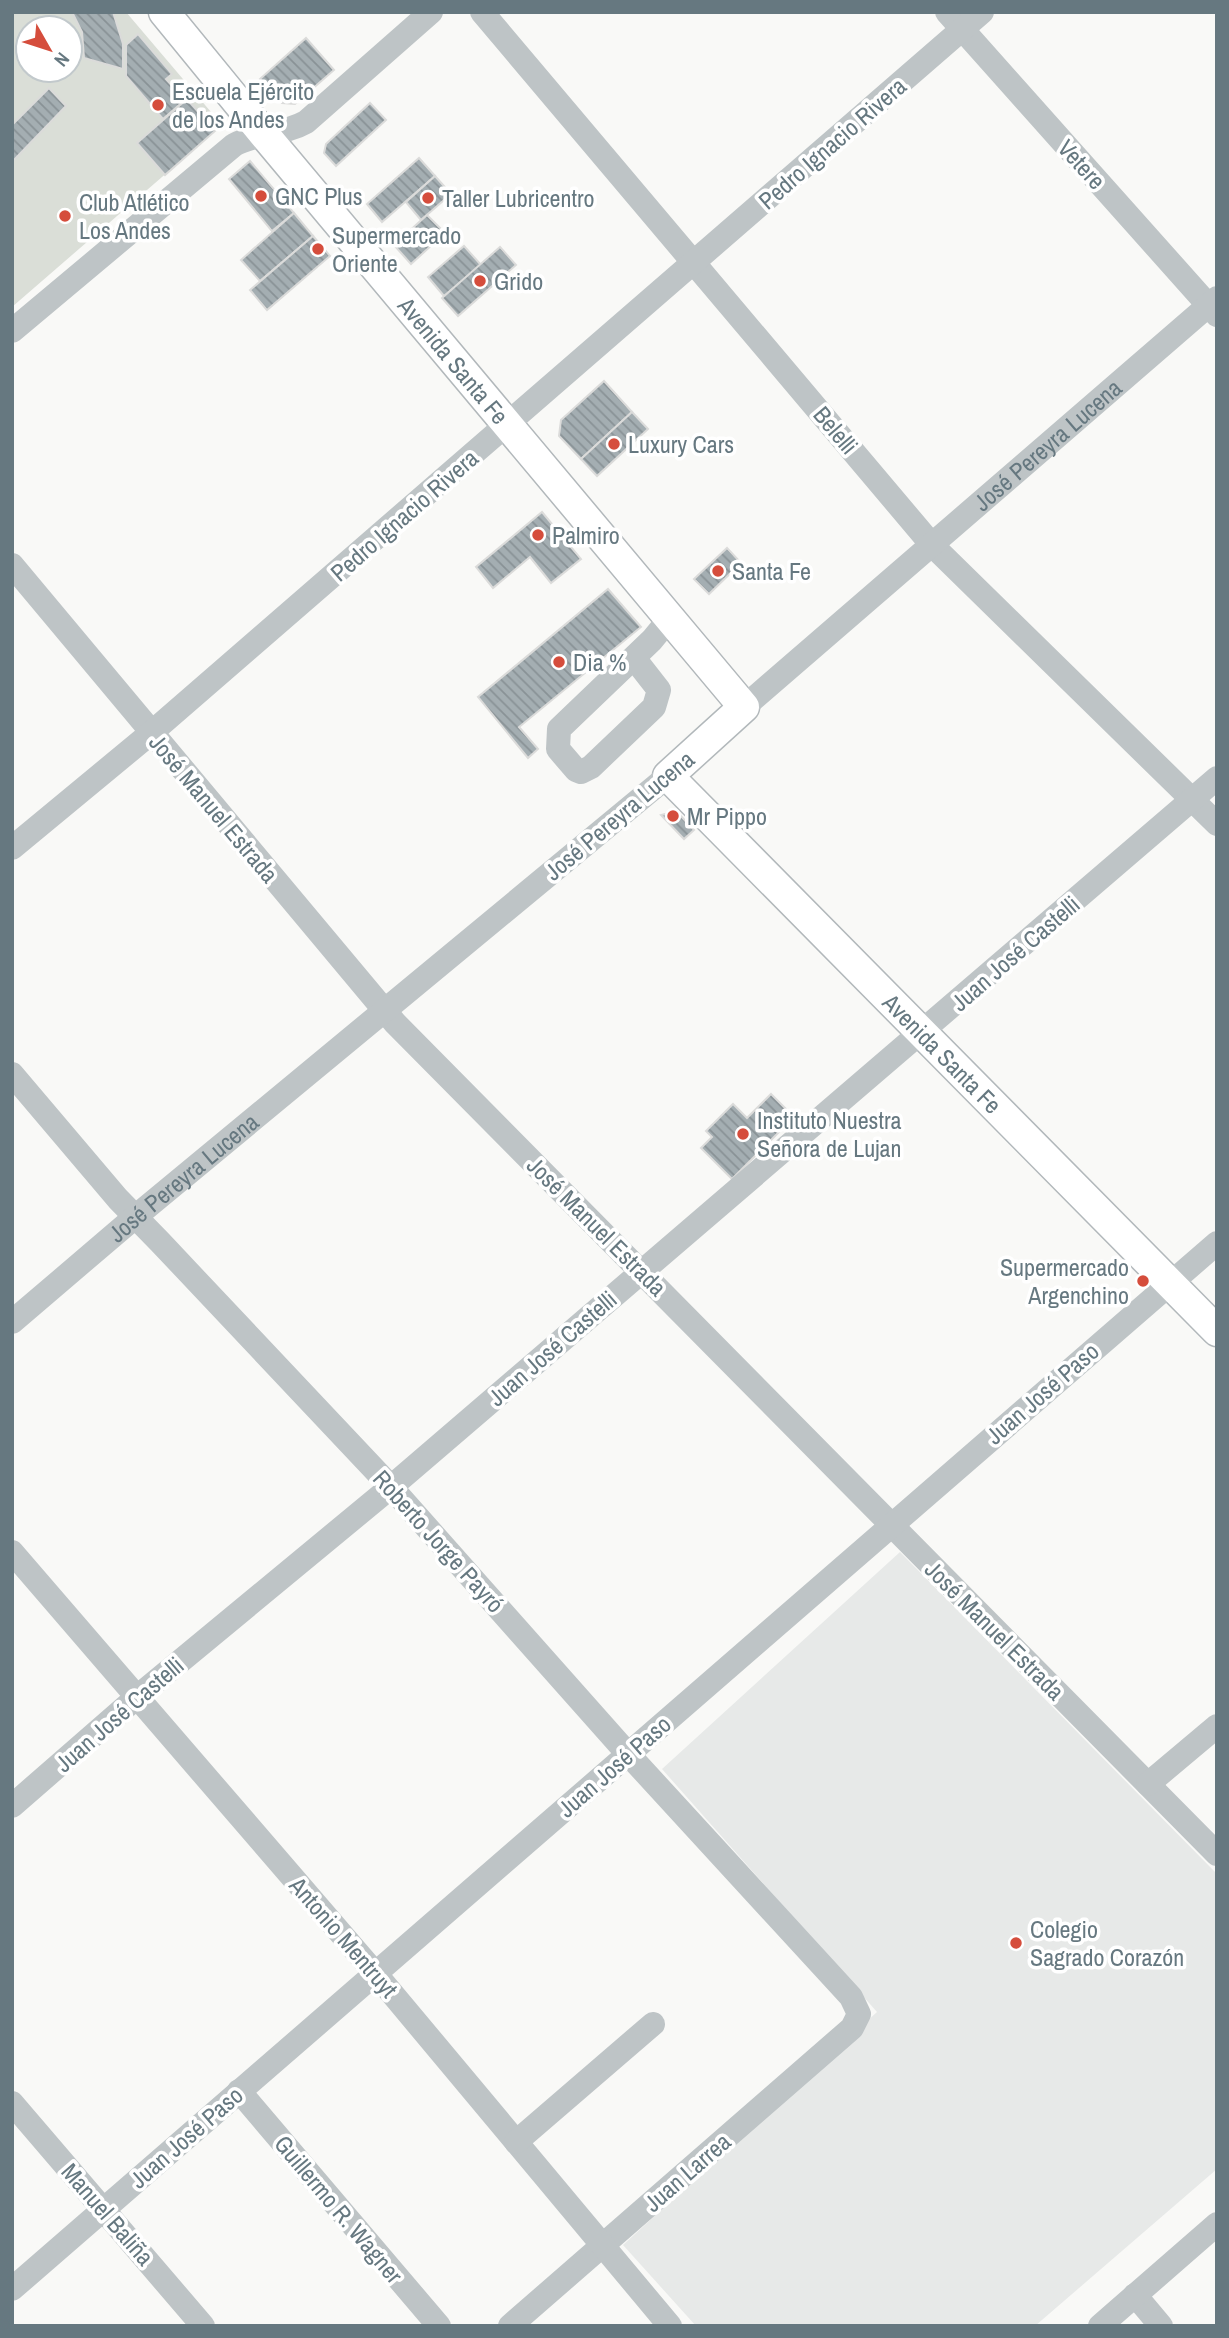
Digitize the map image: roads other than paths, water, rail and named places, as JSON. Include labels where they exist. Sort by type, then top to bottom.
[{"type":"main road","name":"Avenida Santa Fe","points":[[164,12],[744,707]]},
{"type":"main road","name":"José Pereyra Lucena","points":[[668,776],[744,707]]},
{"type":"main road","name":"Avenida Santa Fe","points":[[668,776],[1217,1331]]},
{"type":"street","points":[[12,331],[234,145],[263,133],[294,129],[306,122],[430,12]]},
{"type":"street","name":"Belelli","points":[[482,12],[932,545],[1217,824]]},
{"type":"street","name":"Pedro Ignacio Rivera","points":[[12,848],[151,733],[695,262],[955,21],[982,12]]},
{"type":"street","name":"Vetere","points":[[955,21],[1214,306]]},
{"type":"street","name":"José Pereyra Lucena","points":[[744,707],[1214,306]]},
{"type":"street","name":"José Manuel Estrada","points":[[12,565],[385,1010],[1217,1854]]},
{"type":"street","points":[[635,657],[659,690],[654,707],[591,767],[582,772],[576,770],[558,749],[559,729],[635,657],[670,618]]},
{"type":"street","name":"José Pereyra Lucena","points":[[12,1322],[668,776]]},
{"type":"street","name":"Juan José Castelli","points":[[12,1806],[137,1697],[390,1487],[1217,779]]},
{"type":"street","name":"Roberto Jorge Payró","points":[[12,1074],[118,1199],[390,1487],[628,1754],[851,1997],[859,2014]]},
{"type":"street","name":"Juan José Paso","points":[[12,2289],[1217,1243]]},
{"type":"street","name":"Antonio Mentruyt","points":[[12,1552],[376,1973],[670,2326]]},
{"type":"street","points":[[1148,1784],[1217,1726]]},
{"type":"street","name":"Juan Larrea","points":[[510,2326],[852,2028],[859,2014]]},
{"type":"street","points":[[516,2142],[653,2024]]},
{"type":"street","name":"Guillermo R. Wagner","points":[[239,2091],[439,2326]]},
{"type":"street","name":"Manuel Baliña","points":[[12,2103],[203,2326]]},
{"type":"street","points":[[1100,2326],[1217,2224]]},
{"type":"street","points":[[1135,2295],[1161,2326]]},
{"type":"place","name":"Escuela Ejército de los Andes","points":[[158,105]]},
{"type":"place","name":"GNC Plus","points":[[261,196]]},
{"type":"place","name":"Taller Lubricentro","points":[[428,198]]},
{"type":"place","name":"Club Atlético Los Andes","points":[[65,216]]},
{"type":"place","name":"Supermercado Oriente","points":[[318,249]]},
{"type":"place","name":"Grido","points":[[480,281]]},
{"type":"place","name":"Luxury Cars","points":[[614,444]]},
{"type":"place","name":"Palmiro","points":[[538,535]]},
{"type":"place","name":"Santa Fe","points":[[718,571]]},
{"type":"place","name":"Dia %","points":[[559,662]]},
{"type":"place","name":"Mr Pippo","points":[[673,816]]},
{"type":"place","name":"Instituto Nuestra Señora de Lujan","points":[[743,1134]]},
{"type":"place","name":"Supermercado Argenchino","points":[[1143,1281]]},
{"type":"place","name":"Colegio Sagrado Corazón","points":[[1016,1943]]}]
